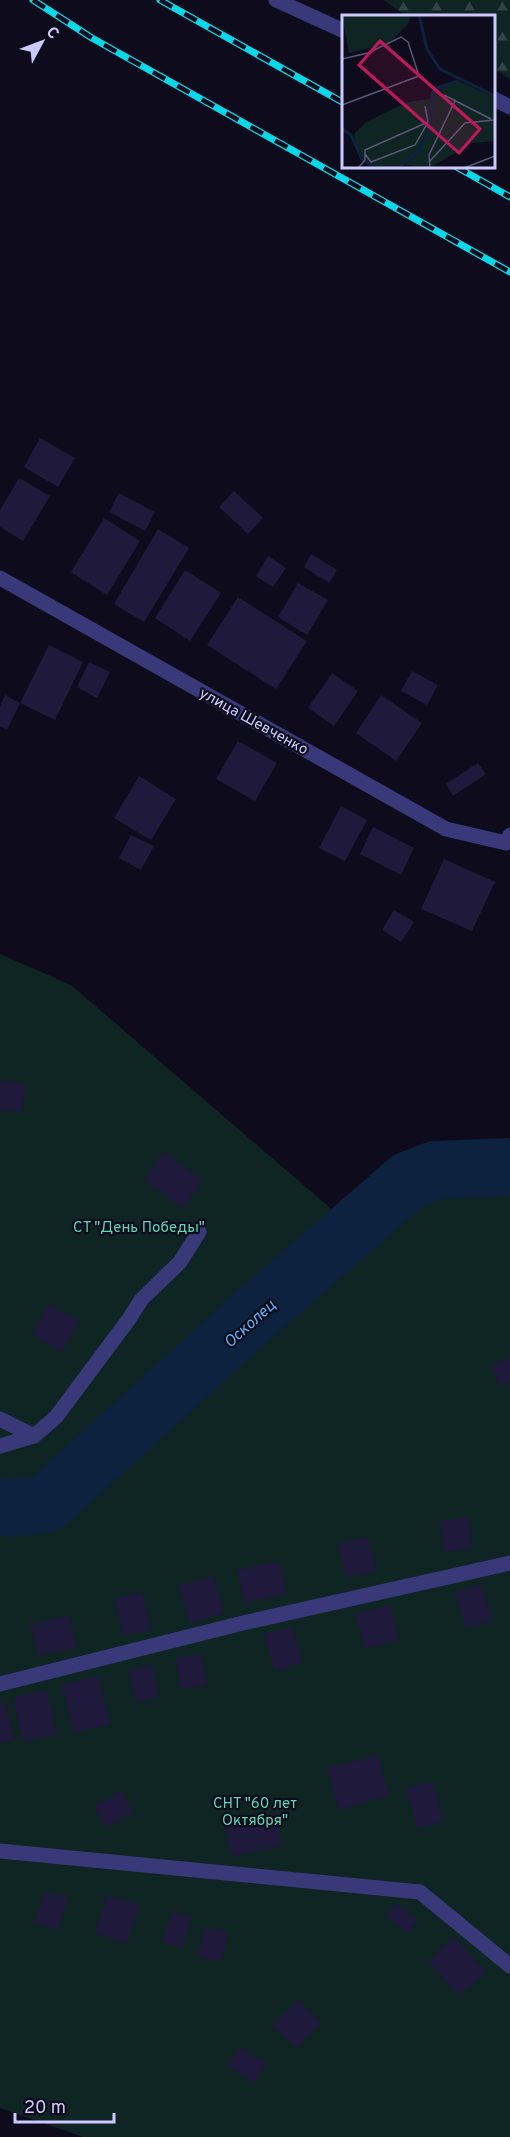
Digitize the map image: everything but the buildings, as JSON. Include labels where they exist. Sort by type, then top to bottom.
[{"type":"street","points":[[276,0],[342,30]]},
{"type":"street","points":[[495,100],[510,107]]},
{"type":"street","name":"улица Шевченко","points":[[0,578],[446,829],[506,843],[510,835]]},
{"type":"street","points":[[0,1446],[34,1436],[56,1417],[141,1300],[180,1262],[199,1232]]},
{"type":"street","points":[[0,1419],[34,1436]]},
{"type":"street","points":[[0,1684],[243,1623],[510,1563]]},
{"type":"street","points":[[0,1851],[420,1892],[510,1966]]},
{"type":"green space","points":[[384,0],[510,0],[510,79],[495,70],[495,15],[405,15]]},
{"type":"green space","name":"СТ \"День Победы\"","points":[[0,954],[71,985],[350,1225],[43,1498],[14,1503],[0,1500]]},
{"type":"green space","name":"СНТ \"60 лет Октября\"","points":[[510,1172],[510,2137],[83,2137],[0,2108],[0,1512],[47,1515],[411,1186],[464,1174]]},
{"type":"waterway","name":"Осколец","points":[[0,1506],[13,1508],[46,1504],[256,1313],[409,1180],[435,1170],[510,1167]]},
{"type":"railway","points":[[33,0],[92,38],[510,272]]},
{"type":"railway","points":[[160,0],[342,102]]},
{"type":"railway","points":[[459,168],[510,197]]}]
